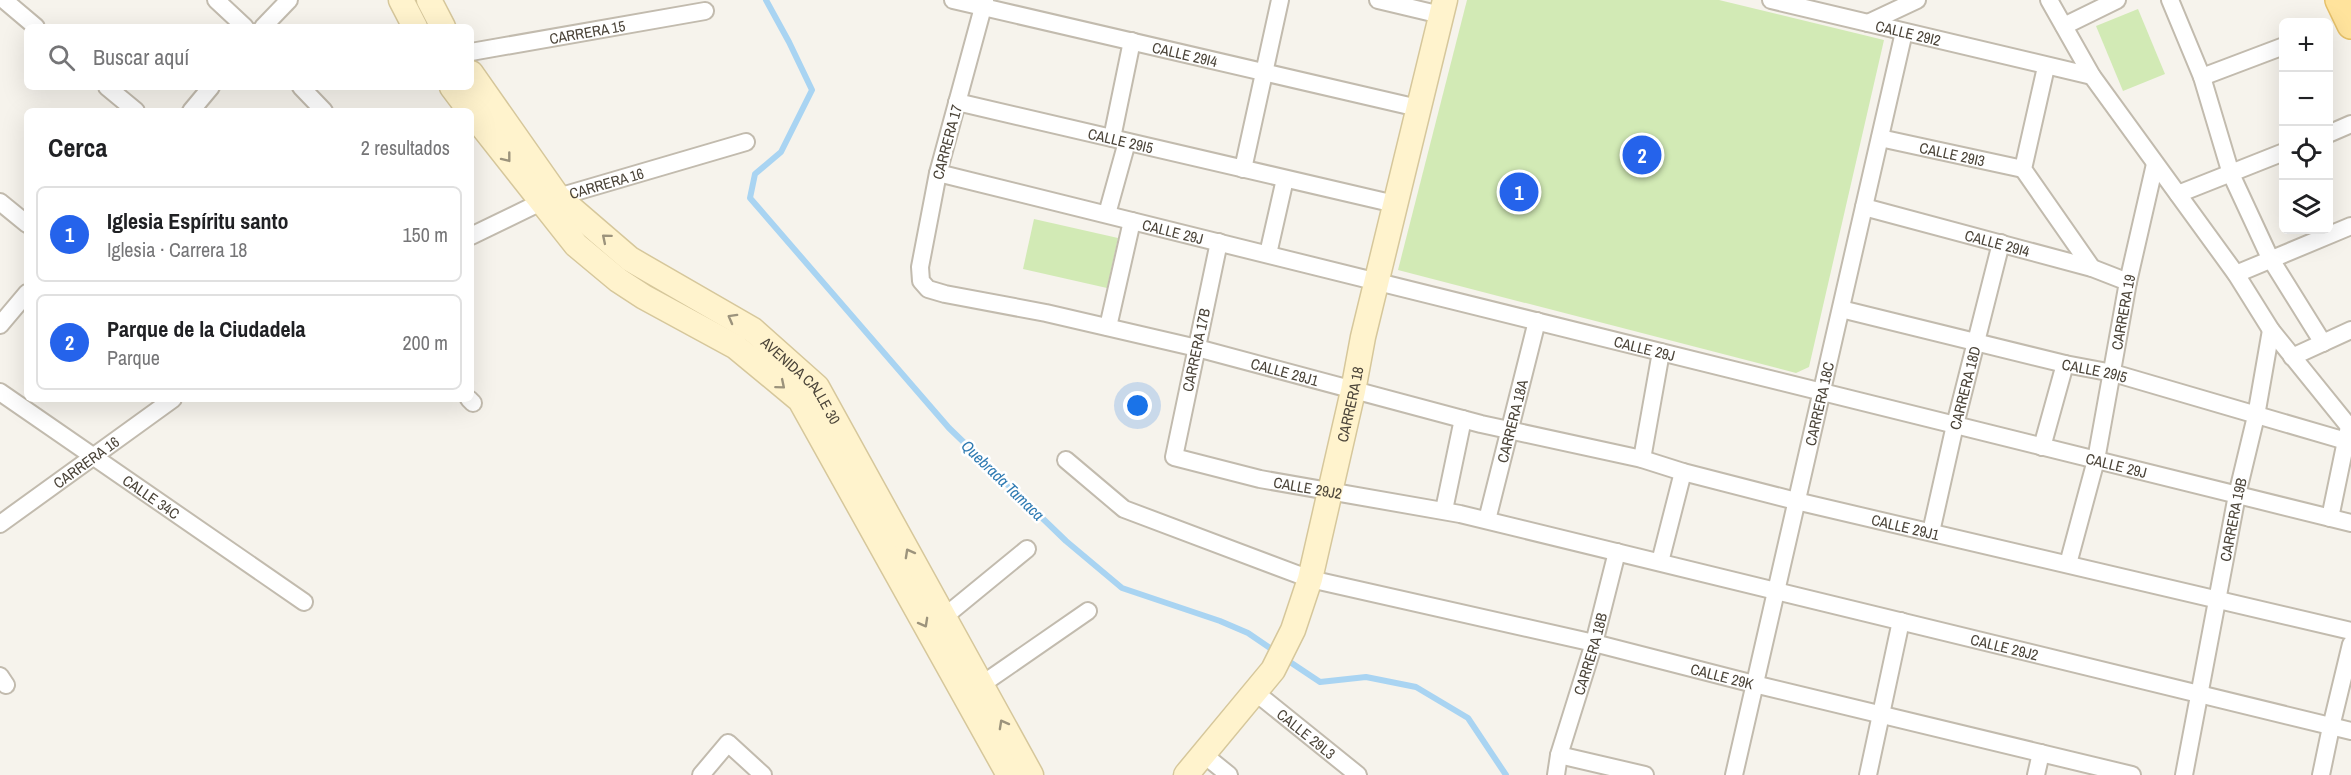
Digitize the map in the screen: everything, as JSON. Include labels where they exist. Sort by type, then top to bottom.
[{"type":"main road","points":[[401,0],[413,24]]},
{"type":"main road","points":[[429,0],[441,24]]},
{"type":"main road","points":[[2339,0],[2351,25]]},
{"type":"main road","name":"CARRERA 18","points":[[1186,775],[1273,670],[1293,630],[1310,579],[1376,281],[1443,7]]},
{"type":"main road","name":"AVENIDA CALLE 30","points":[[474,78],[576,244],[618,280],[644,297],[736,347],[800,400],[1009,775]]},
{"type":"main road","name":"AVENIDA CALLE 30","points":[[454,90],[469,108]]},
{"type":"main road","name":"AVENIDA CALLE 30","points":[[474,114],[549,200],[630,259],[753,330],[817,387],[1031,775]]},
{"type":"street","points":[[4,0],[32,24]]},
{"type":"street","points":[[216,0],[242,24]]},
{"type":"street","points":[[266,24],[289,0]]},
{"type":"street","name":"CALLE 29I4","points":[[953,0],[984,4],[1418,108]]},
{"type":"street","points":[[1243,169],[1280,0]]},
{"type":"street","points":[[1378,0],[1443,7]]},
{"type":"street","name":"CALLE 29I2","points":[[1771,0],[2046,67]]},
{"type":"street","points":[[1868,23],[1917,0]]},
{"type":"street","points":[[2049,0],[2092,76],[2236,274],[2271,330],[2349,430],[2330,518]]},
{"type":"street","points":[[2064,26],[2117,0]]},
{"type":"street","points":[[2170,0],[2202,77],[2231,174],[2270,258],[2323,343]]},
{"type":"street","name":"CARRERA 17","points":[[923,285],[920,267],[938,172],[984,4]]},
{"type":"street","name":"CARRERA 15","points":[[474,51],[705,11]]},
{"type":"street","name":"CARRERA 18C","points":[[1734,775],[1904,32]]},
{"type":"street","points":[[1107,214],[1132,41]]},
{"type":"street","points":[[2202,77],[2279,48]]},
{"type":"street","points":[[2091,268],[2024,169],[2046,67],[2092,76]]},
{"type":"street","points":[[111,90],[132,108]]},
{"type":"street","points":[[194,108],[208,90]]},
{"type":"street","points":[[304,90],[321,108]]},
{"type":"street","name":"CALLE 29I5","points":[[957,102],[1395,204]]},
{"type":"street","points":[[2333,132],[2351,124]]},
{"type":"street","name":"CALLE 29I3","points":[[1880,138],[2024,169]]},
{"type":"street","name":"CARRERA 16","points":[[474,235],[549,200],[746,142]]},
{"type":"street","points":[[2178,194],[2279,154]]},
{"type":"street","name":"CARRERA 19","points":[[2068,564],[2096,460],[2128,282],[2155,164]]},
{"type":"street","name":"CALLE 29J","points":[[938,172],[2351,523]]},
{"type":"street","points":[[1268,255],[1285,179]]},
{"type":"street","points":[[0,202],[24,222]]},
{"type":"street","name":"CALLE 29I4","points":[[1864,207],[2091,268],[2128,282]]},
{"type":"street","points":[[1108,327],[1132,221]]},
{"type":"street","points":[[2236,274],[2351,226]]},
{"type":"street","name":"CARRERA 17B","points":[[1174,457],[1219,242]]},
{"type":"street","name":"CARRERA 18D","points":[[1931,531],[2001,243]]},
{"type":"street","name":"CALLE 29J1","points":[[923,285],[945,294],[1046,313],[1197,348],[1353,391],[1508,430],[1641,459],[1796,501],[2351,631]]},
{"type":"street","points":[[0,325],[24,297]]},
{"type":"street","name":"CALLE 29I5","points":[[1841,309],[2065,364],[2113,373],[2256,416],[2349,430]]},
{"type":"street","name":"CARRERA 18A","points":[[1486,520],[1537,321]]},
{"type":"street","name":"CARRERA 19B","points":[[2184,775],[2271,330]]},
{"type":"street","points":[[2292,357],[2351,330]]},
{"type":"street","points":[[1641,459],[1661,352]]},
{"type":"street","points":[[2042,447],[2065,364]]},
{"type":"street","name":"CALLE 34C","points":[[0,392],[304,602]]},
{"type":"street","name":"CARRERA 16","points":[[0,524],[96,457],[169,402]]},
{"type":"street","points":[[1444,510],[1463,418]]},
{"type":"street","name":"CALLE 29J2","points":[[1174,457],[1260,479],[1444,510],[2351,731]]},
{"type":"street","points":[[1066,460],[1125,509],[1310,579]]},
{"type":"street","points":[[1660,562],[1683,472]]},
{"type":"street","points":[[944,618],[1027,549]]},
{"type":"street","name":"CARRERA 18B","points":[[1556,775],[1559,755],[1594,642],[1617,552]]},
{"type":"street","name":"CALLE 29K","points":[[1310,579],[1594,642],[1754,684],[2132,775]]},
{"type":"street","points":[[981,685],[1088,611]]},
{"type":"street","points":[[1868,775],[1901,621]]},
{"type":"street","points":[[2321,775],[2351,644]]},
{"type":"street","name":"CALLE 29L3","points":[[1255,692],[1358,775]]},
{"type":"street","points":[[701,775],[728,743],[763,775]]},
{"type":"street","points":[[2036,775],[2041,753]]},
{"type":"street","points":[[1203,754],[1229,775]]},
{"type":"street","points":[[1559,755],[1645,775]]},
{"type":"green space","points":[[1467,0],[1719,0],[1884,40],[1809,367],[1796,373],[1398,270]]},
{"type":"green space","points":[[2138,9],[2165,74],[2123,91],[2096,26]]},
{"type":"green space","points":[[1034,219],[1118,238],[1107,288],[1023,269]]},
{"type":"waterway","name":"Quebrada Tamaca","points":[[766,0],[812,90],[781,152],[755,174],[750,198],[949,428],[1066,541],[1122,588],[1220,621],[1248,633],[1276,652]]},
{"type":"waterway","name":"Quebrada Tamaca","points":[[1284,658],[1320,682],[1366,677],[1416,687],[1468,718],[1506,775]]},
{"type":"place","name":"Parque de la Ciudadela","points":[[1642,155]]},
{"type":"place","name":"Iglesia Espíritu santo","points":[[1519,192]]}]
